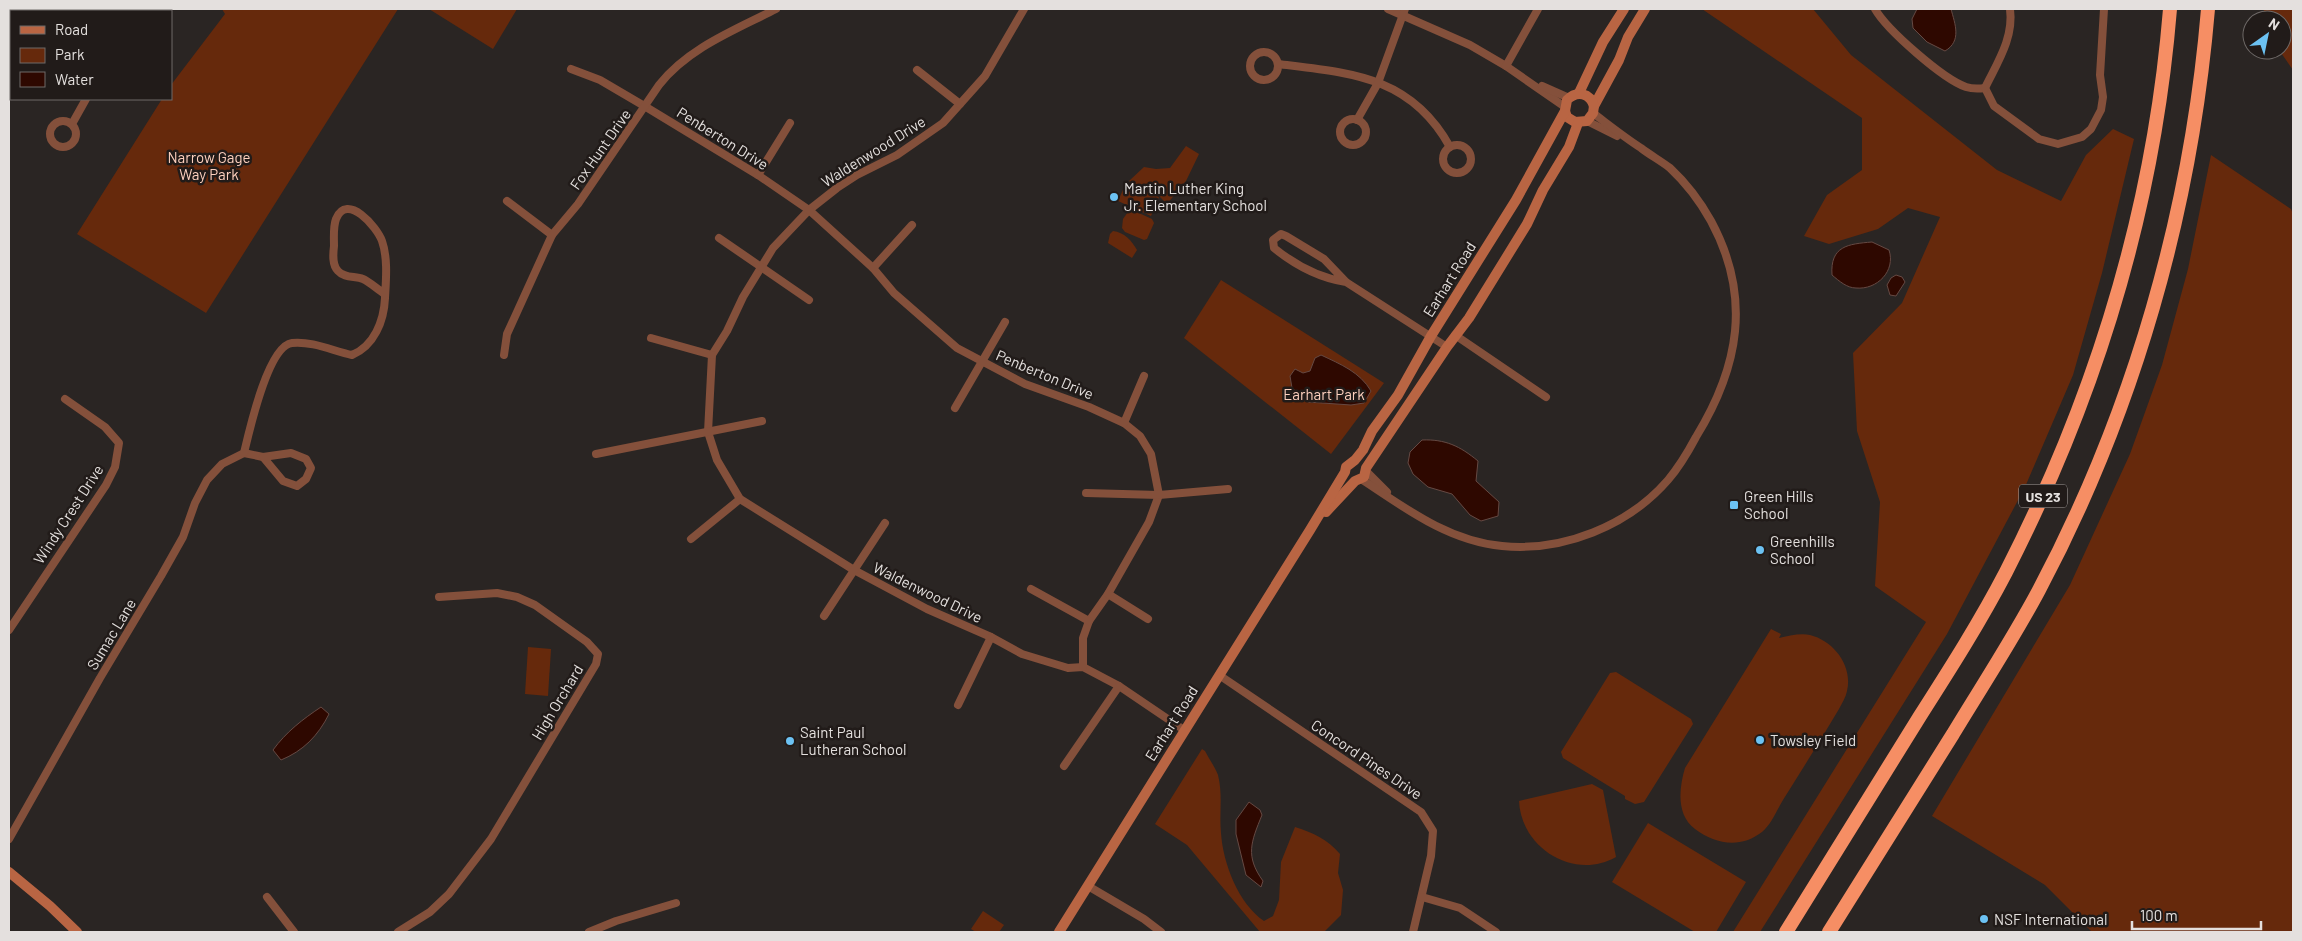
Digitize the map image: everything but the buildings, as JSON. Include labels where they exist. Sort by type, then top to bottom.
[{"type":"highway","name":"US 23","points":[[1786,932],[1978,623],[2041,501],[2073,425],[2115,304],[2129,255],[2162,90],[2170,9]]},
{"type":"highway","name":"US 23","points":[[1829,932],[2011,639],[2039,589],[2104,448],[2128,388],[2166,262],[2196,122],[2208,9]]},
{"type":"street","name":"Fox Hunt Drive","points":[[504,355],[507,334],[552,235],[578,204],[671,70],[706,45],[776,9]]},
{"type":"street","points":[[1362,475],[1401,506],[1422,519],[1478,543],[1525,547],[1570,541],[1602,529],[1626,515],[1668,480],[1682,462],[1712,412],[1721,392],[1735,337],[1733,283],[1726,255],[1711,220],[1688,188],[1670,168],[1588,116],[1571,120],[1566,105],[1470,45],[1404,12],[1388,9]]},
{"type":"street","points":[[1506,66],[1538,9]]},
{"type":"street","points":[[1566,105],[1579,94],[1603,42],[1624,9]]},
{"type":"street","name":"Earhart Road","points":[[1310,530],[1362,475],[1447,347],[1469,318],[1527,224],[1543,190],[1588,116],[1619,60],[1628,37],[1645,9]]},
{"type":"street","points":[[1875,9],[1889,28],[1905,44],[1952,79],[1965,87],[1985,88]]},
{"type":"street","points":[[1985,88],[2007,42],[2011,29],[2010,9]]},
{"type":"street","points":[[1985,88],[1994,106],[2038,139],[2058,144],[2071,142],[2082,137],[2091,129],[2102,110],[2103,97],[2100,76],[2104,9]]},
{"type":"street","name":"Waldenwood Drive","points":[[1020,10],[985,76],[942,123],[897,155],[857,175],[809,210],[773,248],[712,355],[708,432],[717,460],[740,499],[854,570],[928,610],[991,637],[1022,654],[1068,668],[1084,667],[1119,686],[1184,730]]},
{"type":"street","points":[[1357,120],[1378,83],[1404,12]]},
{"type":"street","points":[[1278,64],[1351,73],[1401,94],[1421,108],[1438,125],[1450,147]]},
{"type":"street","name":"Penberton Drive","points":[[571,69],[600,80],[646,107],[758,175],[809,210],[873,268],[894,293],[958,348],[1025,384],[1089,406],[1124,423],[1140,436],[1151,454],[1159,495]]},
{"type":"street","points":[[917,70],[960,104]]},
{"type":"street","points":[[1579,94],[1588,96],[1588,116]]},
{"type":"street","points":[[72,124],[85,100]]},
{"type":"street","name":"Earhart Road","points":[[1059,932],[1310,530],[1345,472],[1348,463],[1355,460],[1398,396],[1431,336],[1516,200],[1566,105]]},
{"type":"street","points":[[758,175],[790,123]]},
{"type":"street","points":[[506,201],[552,235]]},
{"type":"street","points":[[263,457],[273,471],[290,485],[297,486],[310,474],[310,464],[299,455],[286,453],[263,457],[244,453],[256,401],[282,349],[290,343],[316,345],[352,355],[361,351],[372,340],[381,320],[385,294],[385,261],[382,239],[366,218],[354,210],[347,209],[336,218],[334,228],[333,257],[336,270],[342,275],[365,280],[385,294]]},
{"type":"street","points":[[873,268],[912,225]]},
{"type":"street","points":[[1346,282],[1316,275],[1274,248],[1273,240],[1281,234],[1324,259],[1346,282],[1447,347]]},
{"type":"street","points":[[719,238],[809,300]]},
{"type":"street","points":[[955,408],[1005,322]]},
{"type":"street","points":[[1455,336],[1546,397]]},
{"type":"street","points":[[651,338],[712,355]]},
{"type":"street","points":[[1124,423],[1144,376]]},
{"type":"street","name":"Windy Crest Drive","points":[[9,630],[106,485],[119,453],[119,443],[104,427],[65,400]]},
{"type":"street","points":[[596,454],[762,421]]},
{"type":"street","name":"Sumac Lane","points":[[9,839],[100,678],[183,537],[195,503],[207,480],[222,464],[244,453]]},
{"type":"street","points":[[1355,460],[1362,462],[1362,475]]},
{"type":"street","points":[[1345,472],[1348,478],[1362,475]]},
{"type":"street","points":[[1086,493],[1159,495],[1228,489]]},
{"type":"street","points":[[1084,667],[1083,638],[1089,621],[1108,594],[1149,522],[1159,495]]},
{"type":"street","points":[[692,539],[740,499]]},
{"type":"street","name":"Waldenwood Drive","points":[[824,616],[885,523]]},
{"type":"street","points":[[1031,589],[1089,621]]},
{"type":"street","name":"High Orchard","points":[[398,932],[430,912],[449,894],[496,832],[596,664],[598,654],[587,642],[535,605],[517,597],[496,593],[439,597]]},
{"type":"street","points":[[1108,594],[1148,619]]},
{"type":"street","name":"Waldenwood Drive","points":[[958,705],[991,637]]},
{"type":"street","name":"Concord Pines Drive","points":[[1219,675],[1421,812],[1433,831],[1431,856],[1413,932]]},
{"type":"street","points":[[1064,766],[1119,686]]},
{"type":"street","points":[[9,872],[50,906],[77,932]]},
{"type":"street","points":[[1088,886],[1161,932]]},
{"type":"street","points":[[1422,897],[1460,908],[1496,932]]},
{"type":"street","points":[[268,898],[294,932]]},
{"type":"street","points":[[588,932],[676,903]]},
{"type":"green space","name":"Narrow Gage Way Park","points":[[222,9],[398,9],[206,313],[77,234],[161,100],[172,100],[172,84],[225,14]]},
{"type":"green space","points":[[429,9],[517,9],[493,49]]},
{"type":"green space","points":[[1702,9],[1813,9],[1851,55],[1997,170],[2061,201],[2086,155],[2113,129],[2134,139],[2102,273],[2073,375],[2025,487],[1947,634],[1760,932],[1733,932],[1926,622],[1875,586],[1880,502],[1857,431],[1853,353],[1902,303],[1940,217],[1908,208],[1878,229],[1829,244],[1804,236],[1827,195],[1862,170],[1862,118]]},
{"type":"green space","points":[[2293,9],[2293,70],[2286,60],[2292,60],[2292,10],[2264,10]]},
{"type":"green space","points":[[1186,146],[1199,154],[1186,181],[1167,204],[1158,195],[1129,181],[1144,167],[1156,169],[1170,168]]},
{"type":"green space","points":[[2211,155],[2291,209],[2293,214],[2293,932],[2092,932],[2045,885],[1932,816],[2070,585],[2130,454],[2162,365],[2188,269]]},
{"type":"green space","points":[[1126,183],[1159,197],[1151,216],[1118,201]]},
{"type":"green space","points":[[1130,209],[1152,219],[1154,223],[1147,239],[1144,240],[1125,232],[1122,228],[1123,219]]},
{"type":"green space","points":[[1113,231],[1124,235],[1133,243],[1137,250],[1132,258],[1108,243],[1110,234]]},
{"type":"green space","name":"Earhart Park","points":[[1221,280],[1384,383],[1331,454],[1184,338]]},
{"type":"green space","points":[[1771,629],[1781,634],[1779,638],[1806,634],[1819,638],[1834,649],[1840,656],[1847,673],[1848,682],[1845,698],[1765,829],[1745,841],[1719,841],[1695,829],[1685,816],[1681,801],[1683,776],[1685,768]]},
{"type":"green space","points":[[528,647],[551,649],[548,696],[525,694]]},
{"type":"green space","points":[[1616,672],[1691,719],[1693,724],[1644,802],[1635,804],[1563,758],[1561,752],[1610,673]]},
{"type":"green space","points":[[1202,749],[1205,751],[1218,775],[1222,845],[1229,869],[1239,893],[1264,921],[1273,916],[1279,900],[1281,862],[1295,827],[1320,837],[1340,854],[1338,873],[1343,890],[1341,915],[1324,932],[1260,932],[1187,845],[1155,824]]},
{"type":"green space","points":[[1592,784],[1603,790],[1616,857],[1600,863],[1583,865],[1567,862],[1552,856],[1539,846],[1529,833],[1522,818],[1519,801]]},
{"type":"green space","points":[[1648,823],[1746,882],[1716,932],[1695,932],[1612,882]]},
{"type":"green space","points":[[983,911],[1004,925],[999,932],[976,932],[971,929]]},
{"type":"water","points":[[1917,9],[1951,9],[1956,32],[1954,42],[1945,51],[1927,42],[1913,28],[1912,19]]},
{"type":"water","points":[[1872,242],[1889,250],[1890,265],[1883,278],[1871,286],[1853,288],[1843,284],[1832,275],[1832,265],[1837,252],[1842,248],[1855,244]]},
{"type":"water","points":[[1896,275],[1902,277],[1905,282],[1896,296],[1890,295],[1887,285],[1891,278]]},
{"type":"water","points":[[1321,355],[1349,369],[1366,384],[1371,391],[1364,403],[1351,405],[1308,402],[1292,388],[1290,376],[1295,369],[1303,373],[1310,371],[1315,358]]},
{"type":"water","points":[[1422,440],[1452,444],[1478,461],[1476,481],[1499,502],[1498,516],[1481,521],[1470,515],[1452,494],[1428,487],[1413,474],[1408,463],[1410,452]]},
{"type":"water","points":[[321,707],[329,714],[315,736],[296,752],[281,760],[273,750],[295,726]]},
{"type":"water","points":[[1249,802],[1260,810],[1262,815],[1255,833],[1252,849],[1254,864],[1263,881],[1261,887],[1246,875],[1236,834],[1236,820]]},
{"type":"place","name":"Martin Luther King Jr. Elementary School","points":[[1114,197]]},
{"type":"place","name":"Green Hills School","points":[[1734,505]]},
{"type":"place","name":"Greenhills School","points":[[1760,550]]},
{"type":"place","name":"Towsley Field","points":[[1760,740]]},
{"type":"place","name":"Saint Paul Lutheran School","points":[[790,741]]},
{"type":"place","name":"NSF International","points":[[1984,919]]}]
